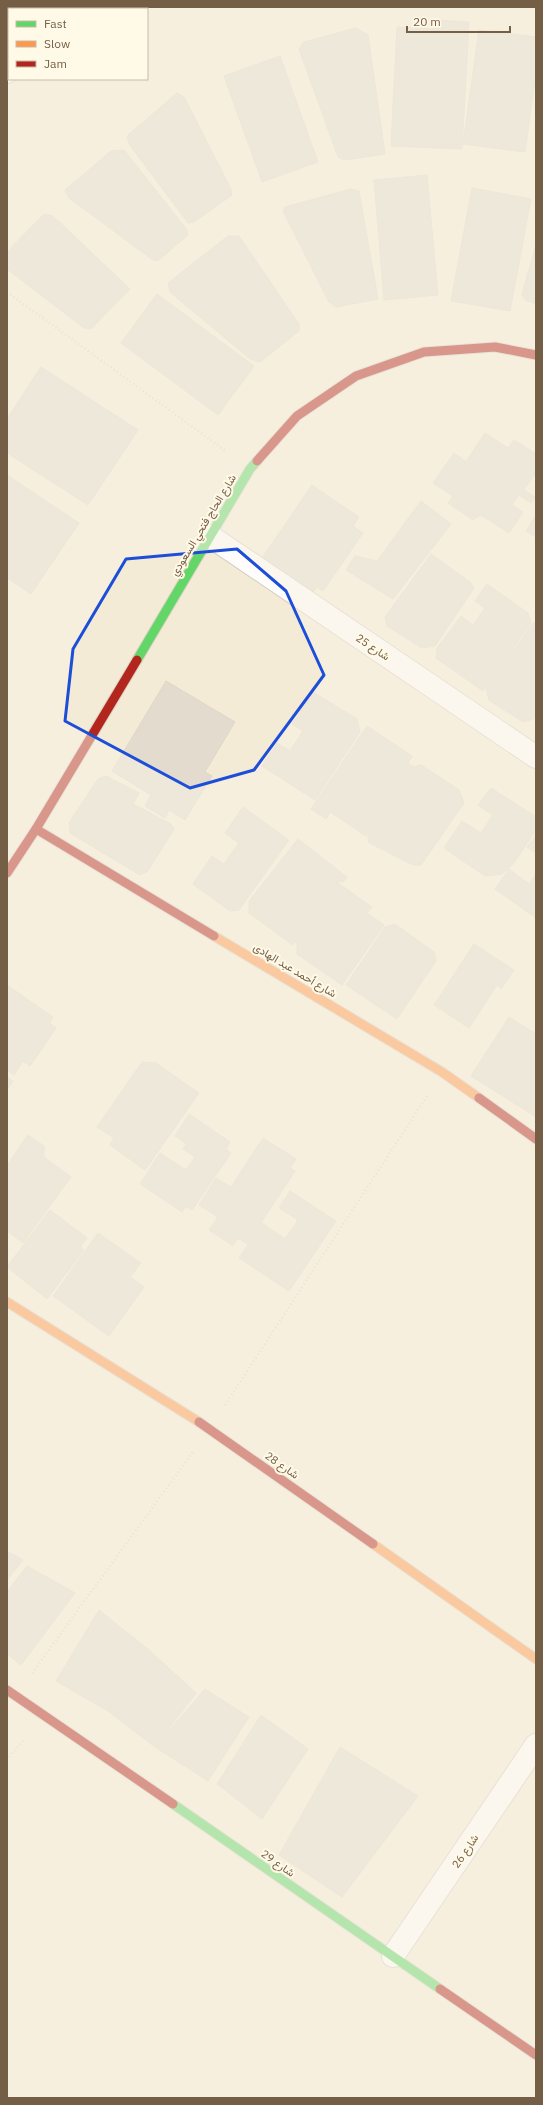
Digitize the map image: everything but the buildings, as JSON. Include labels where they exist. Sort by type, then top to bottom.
[{"type":"street","name":"شارع الحاج فتحي السعودي","points":[[7,873],[36,829],[250,469],[297,416],[356,376],[424,352],[495,347],[536,355]]},
{"type":"street","name":"شارع 25","points":[[210,536],[536,757]]},
{"type":"street","name":"شارع أحمد عبد الهادى","points":[[36,829],[442,1072],[536,1139]]},
{"type":"street","name":"شارع 28","points":[[7,1302],[210,1429],[536,1658]]},
{"type":"street","name":"شارع 29","points":[[7,1690],[536,2055]]},
{"type":"street","name":"شارع 26","points":[[393,1956],[536,1745]]},
{"type":"path","points":[[7,292],[250,469]]},
{"type":"path","points":[[16,1696],[210,1429],[442,1072]]},
{"type":"highlighted area","points":[[237,549],[286,591],[324,675],[254,770],[190,788],[65,721],[73,649],[126,559]]},
{"type":"shaded area","points":[[7,7],[536,7],[536,2098],[7,2098]]},
{"type":"traffic: fast","points":[[137,660],[250,469],[257,461]]},
{"type":"traffic: fast","points":[[173,1804],[440,1989]]},
{"type":"traffic: slow","points":[[214,936],[442,1072],[479,1098]]},
{"type":"traffic: slow","points":[[7,1302],[199,1422]]},
{"type":"traffic: slow","points":[[373,1544],[536,1659]]},
{"type":"traffic: jam","points":[[257,461],[297,416],[356,376],[424,352],[495,347],[536,355]]},
{"type":"traffic: jam","points":[[7,873],[36,829],[137,660]]},
{"type":"traffic: jam","points":[[36,829],[214,936]]},
{"type":"traffic: jam","points":[[479,1098],[536,1139]]},
{"type":"traffic: jam","points":[[199,1422],[373,1544]]},
{"type":"traffic: jam","points":[[7,1690],[173,1804]]},
{"type":"traffic: jam","points":[[440,1989],[536,2055]]}]
